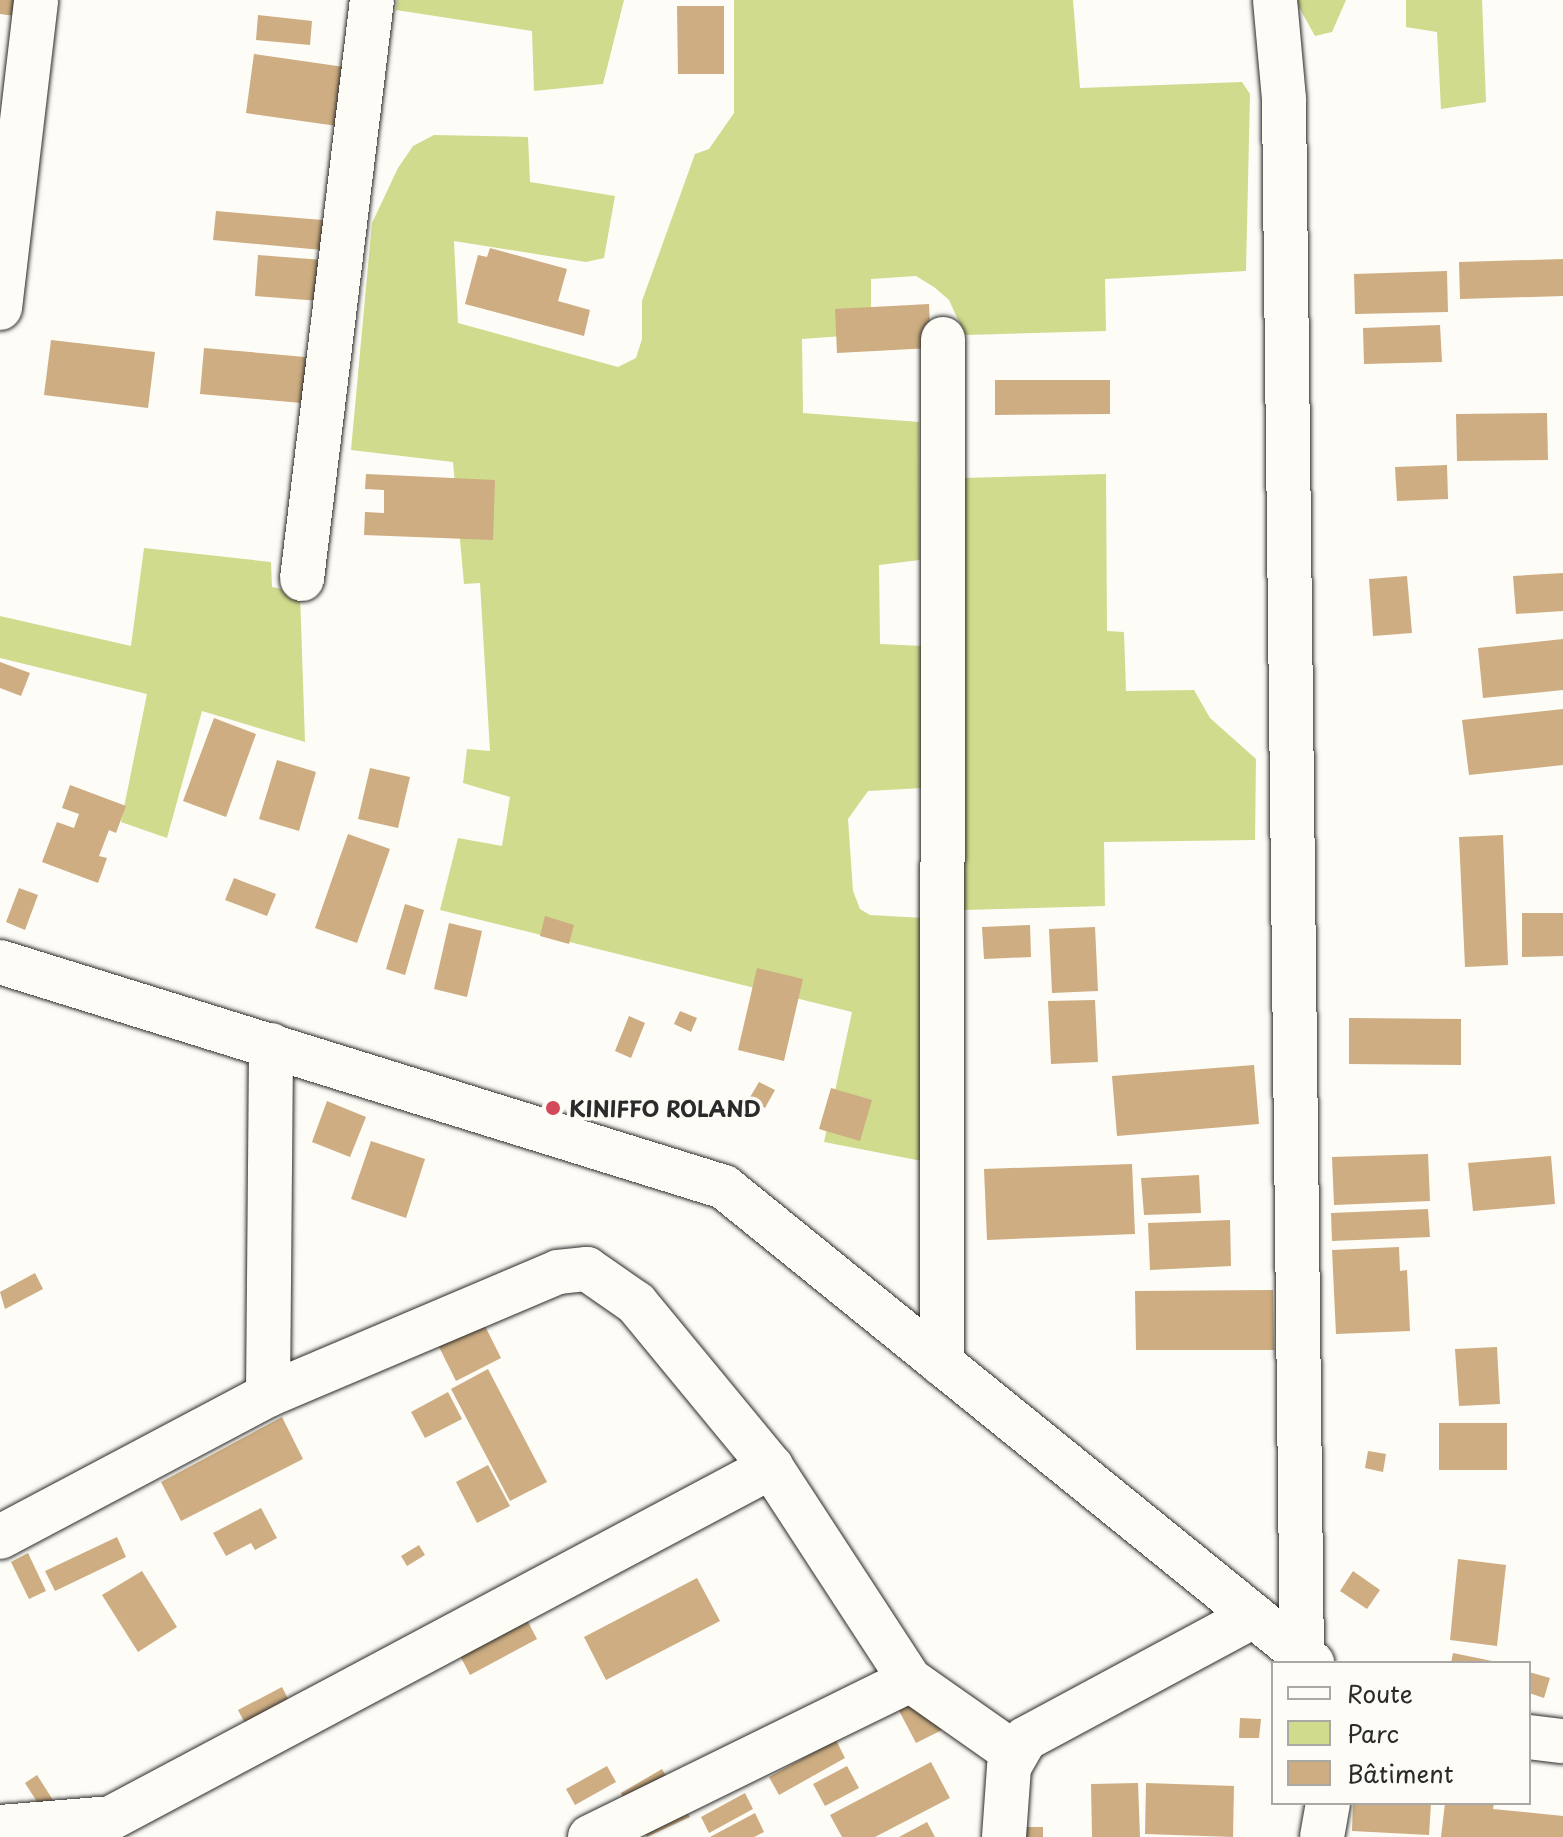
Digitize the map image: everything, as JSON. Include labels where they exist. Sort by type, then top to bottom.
[{"type":"street","points":[[0,308],[36,0]]},
{"type":"street","points":[[302,579],[372,0]]},
{"type":"street","points":[[1275,0],[1284,99],[1307,1659]]},
{"type":"street","points":[[942,1364],[943,339]]},
{"type":"street","points":[[0,962],[724,1187],[1307,1659]]},
{"type":"street","points":[[268,1395],[271,1045]]},
{"type":"street","points":[[0,1537],[268,1395],[558,1272],[587,1269],[636,1303],[771,1467],[910,1680],[1014,1753]]},
{"type":"street","points":[[0,1827],[111,1818],[771,1467]]},
{"type":"street","points":[[1004,1837],[1014,1753],[1025,1739],[1253,1616]]},
{"type":"street","points":[[590,1837],[910,1680]]},
{"type":"street","points":[[1531,1737],[1563,1741]]},
{"type":"street","points":[[1322,1837],[1328,1805]]},
{"type":"green space","points":[[397,0],[624,0],[603,84],[534,91],[532,31],[396,10]]},
{"type":"green space","points":[[734,0],[1073,0],[1080,88],[1242,82],[1250,94],[1246,271],[1105,279],[1106,331],[965,335],[949,300],[916,276],[871,279],[871,334],[802,339],[803,413],[919,422],[920,560],[879,565],[880,644],[923,646],[922,788],[868,791],[848,819],[853,891],[860,909],[870,915],[923,918],[922,1161],[824,1142],[852,1012],[440,910],[458,838],[502,846],[510,797],[463,783],[467,749],[490,751],[480,583],[464,584],[453,462],[351,450],[372,223],[398,168],[413,146],[434,135],[528,137],[530,182],[615,196],[604,258],[586,262],[454,241],[458,323],[618,367],[636,358],[642,339],[642,301],[695,154],[709,149],[734,113]]},
{"type":"green space","points":[[1295,0],[1346,0],[1332,32],[1315,36]]},
{"type":"green space","points":[[1406,0],[1482,0],[1486,102],[1441,109],[1437,32],[1406,27]]},
{"type":"green space","points":[[1106,474],[1107,631],[1124,632],[1126,691],[1194,690],[1210,718],[1256,759],[1255,840],[1104,842],[1105,906],[964,910],[961,478]]},
{"type":"green space","points":[[144,548],[271,562],[272,587],[300,593],[305,742],[202,711],[167,838],[121,822],[147,694],[0,658],[0,616],[131,646]]},
{"type":"building","points":[[0,0],[47,0],[45,20],[0,14]]},
{"type":"building","points":[[677,6],[724,6],[724,74],[678,74]]},
{"type":"building","points":[[258,15],[312,21],[310,45],[256,40]]},
{"type":"building","points":[[254,54],[351,68],[344,127],[246,113]]},
{"type":"building","points":[[216,211],[346,222],[344,252],[213,240]]},
{"type":"building","points":[[490,248],[567,269],[558,301],[590,310],[584,336],[465,304],[478,255],[487,257]]},
{"type":"building","points":[[258,255],[336,261],[333,302],[255,296]]},
{"type":"building","points":[[1563,259],[1563,296],[1460,299],[1459,262]]},
{"type":"building","points":[[1447,271],[1448,312],[1355,314],[1354,274]]},
{"type":"building","points":[[929,304],[931,348],[837,353],[835,309]]},
{"type":"building","points":[[1440,325],[1442,362],[1364,364],[1363,328]]},
{"type":"building","points":[[51,340],[155,352],[148,408],[44,395]]},
{"type":"building","points":[[204,348],[339,360],[335,406],[200,394]]},
{"type":"building","points":[[995,380],[1110,380],[1110,414],[995,415]]},
{"type":"building","points":[[1547,413],[1548,460],[1457,461],[1456,414]]},
{"type":"building","points":[[1447,465],[1448,499],[1397,501],[1395,467]]},
{"type":"building","points":[[366,474],[495,480],[493,540],[364,535],[365,512],[384,513],[384,490],[365,489]]},
{"type":"building","points":[[1563,573],[1563,611],[1516,614],[1513,576]]},
{"type":"building","points":[[1407,576],[1412,633],[1373,636],[1369,579]]},
{"type":"building","points":[[1563,639],[1563,690],[1483,698],[1478,648]]},
{"type":"building","points":[[0,662],[30,673],[21,696],[0,688]]},
{"type":"building","points":[[1563,709],[1563,765],[1469,775],[1462,720]]},
{"type":"building","points":[[214,718],[256,734],[226,817],[183,801]]},
{"type":"building","points":[[277,760],[316,772],[299,831],[259,819]]},
{"type":"building","points":[[370,768],[410,777],[398,828],[358,819]]},
{"type":"building","points":[[70,785],[126,806],[116,833],[109,830],[99,856],[107,858],[98,883],[42,862],[57,822],[74,828],[79,814],[62,808]]},
{"type":"building","points":[[348,834],[390,849],[357,943],[315,928]]},
{"type":"building","points":[[1503,835],[1508,965],[1465,967],[1459,837]]},
{"type":"building","points":[[234,878],[276,894],[267,916],[225,900]]},
{"type":"building","points":[[19,888],[38,895],[25,930],[6,922]]},
{"type":"building","points":[[405,904],[424,910],[405,975],[386,969]]},
{"type":"building","points":[[1522,913],[1563,913],[1563,956],[1522,957]]},
{"type":"building","points":[[545,916],[574,925],[569,944],[540,936]]},
{"type":"building","points":[[449,923],[482,931],[467,997],[434,989]]},
{"type":"building","points":[[1030,925],[1031,957],[984,959],[982,927]]},
{"type":"building","points":[[1095,927],[1098,991],[1052,993],[1049,929]]},
{"type":"building","points":[[757,968],[803,979],[784,1061],[738,1050]]},
{"type":"building","points":[[1095,1000],[1098,1062],[1051,1064],[1048,1001]]},
{"type":"building","points":[[680,1011],[697,1018],[691,1032],[674,1024]]},
{"type":"building","points":[[629,1016],[645,1023],[631,1058],[615,1051]]},
{"type":"building","points":[[1349,1018],[1461,1019],[1461,1065],[1349,1064]]},
{"type":"building","points":[[1254,1065],[1259,1124],[1117,1136],[1112,1076]]},
{"type":"building","points":[[759,1082],[775,1090],[765,1108],[749,1099]]},
{"type":"building","points":[[831,1088],[872,1100],[860,1141],[819,1129]]},
{"type":"building","points":[[327,1101],[366,1117],[350,1157],[312,1142]]},
{"type":"building","points":[[371,1141],[425,1159],[406,1218],[351,1199]]},
{"type":"building","points":[[1428,1154],[1430,1201],[1334,1205],[1332,1157]]},
{"type":"building","points":[[1551,1156],[1555,1204],[1473,1211],[1468,1163]]},
{"type":"building","points":[[1132,1164],[1135,1234],[987,1240],[984,1169]]},
{"type":"building","points":[[1199,1175],[1201,1213],[1144,1215],[1141,1178]]},
{"type":"building","points":[[1428,1209],[1430,1237],[1332,1241],[1331,1213]]},
{"type":"building","points":[[1230,1220],[1231,1266],[1150,1270],[1148,1223]]},
{"type":"building","points":[[1399,1247],[1400,1271],[1407,1270],[1410,1331],[1336,1334],[1332,1250]]},
{"type":"building","points":[[35,1273],[43,1289],[5,1309],[0,1292]]},
{"type":"building","points":[[1273,1290],[1274,1350],[1136,1350],[1135,1291]]},
{"type":"building","points":[[469,1294],[501,1358],[456,1381],[424,1317]]},
{"type":"building","points":[[1497,1347],[1500,1404],[1459,1406],[1455,1349]]},
{"type":"building","points":[[488,1369],[547,1482],[510,1501],[451,1389]]},
{"type":"building","points":[[448,1392],[462,1419],[425,1438],[411,1412]]},
{"type":"building","points":[[282,1417],[303,1459],[181,1521],[161,1482]]},
{"type":"building","points":[[1439,1423],[1507,1423],[1507,1470],[1439,1470]]},
{"type":"building","points":[[1368,1451],[1386,1454],[1383,1472],[1365,1468]]},
{"type":"building","points":[[488,1465],[510,1506],[477,1523],[456,1482]]},
{"type":"building","points":[[261,1508],[277,1538],[255,1550],[251,1543],[226,1556],[213,1533]]},
{"type":"building","points":[[117,1537],[126,1557],[55,1591],[45,1571]]},
{"type":"building","points":[[419,1545],[425,1555],[407,1566],[401,1556]]},
{"type":"building","points":[[28,1553],[46,1591],[29,1599],[11,1562]]},
{"type":"building","points":[[1458,1559],[1506,1565],[1497,1646],[1450,1640]]},
{"type":"building","points":[[142,1571],[177,1627],[138,1652],[102,1595]]},
{"type":"building","points":[[1353,1571],[1380,1590],[1367,1609],[1340,1591]]},
{"type":"building","points":[[697,1578],[720,1621],[606,1680],[584,1637]]},
{"type":"building","points":[[516,1599],[537,1639],[470,1675],[449,1634]]},
{"type":"building","points":[[1453,1653],[1492,1661],[1451,1661]]},
{"type":"building","points":[[1531,1673],[1550,1678],[1544,1698],[1531,1694]]},
{"type":"building","points":[[931,1686],[952,1725],[916,1743],[896,1705]]},
{"type":"building","points":[[282,1687],[307,1736],[264,1759],[238,1710]]},
{"type":"building","points":[[1240,1718],[1261,1719],[1259,1738],[1239,1738]]},
{"type":"building","points":[[836,1740],[845,1758],[779,1795],[769,1777]]},
{"type":"building","points":[[931,1762],[950,1798],[875,1837],[842,1837],[830,1815]]},
{"type":"building","points":[[607,1766],[616,1782],[575,1805],[566,1789]]},
{"type":"building","points":[[847,1766],[859,1788],[825,1806],[813,1784]]},
{"type":"building","points":[[662,1769],[690,1817],[647,1837],[621,1793]]},
{"type":"building","points":[[37,1775],[53,1800],[41,1808],[25,1783]]},
{"type":"building","points":[[1138,1783],[1140,1837],[1092,1837],[1091,1784]]},
{"type":"building","points":[[1146,1783],[1234,1786],[1233,1837],[1145,1834]]},
{"type":"building","points":[[745,1793],[753,1809],[709,1833],[701,1817]]},
{"type":"building","points":[[1353,1805],[1431,1805],[1429,1835],[1352,1831]]},
{"type":"building","points":[[1445,1805],[1494,1805],[1493,1809],[1563,1816],[1563,1837],[1441,1837]]},
{"type":"building","points":[[755,1813],[764,1832],[754,1837],[710,1837]]},
{"type":"building","points":[[927,1822],[935,1837],[899,1837]]},
{"type":"building","points":[[1012,1827],[1043,1827],[1043,1837],[1012,1837]]},
{"type":"place","name":"KINIFFO ROLAND","points":[[553,1108]]}]
